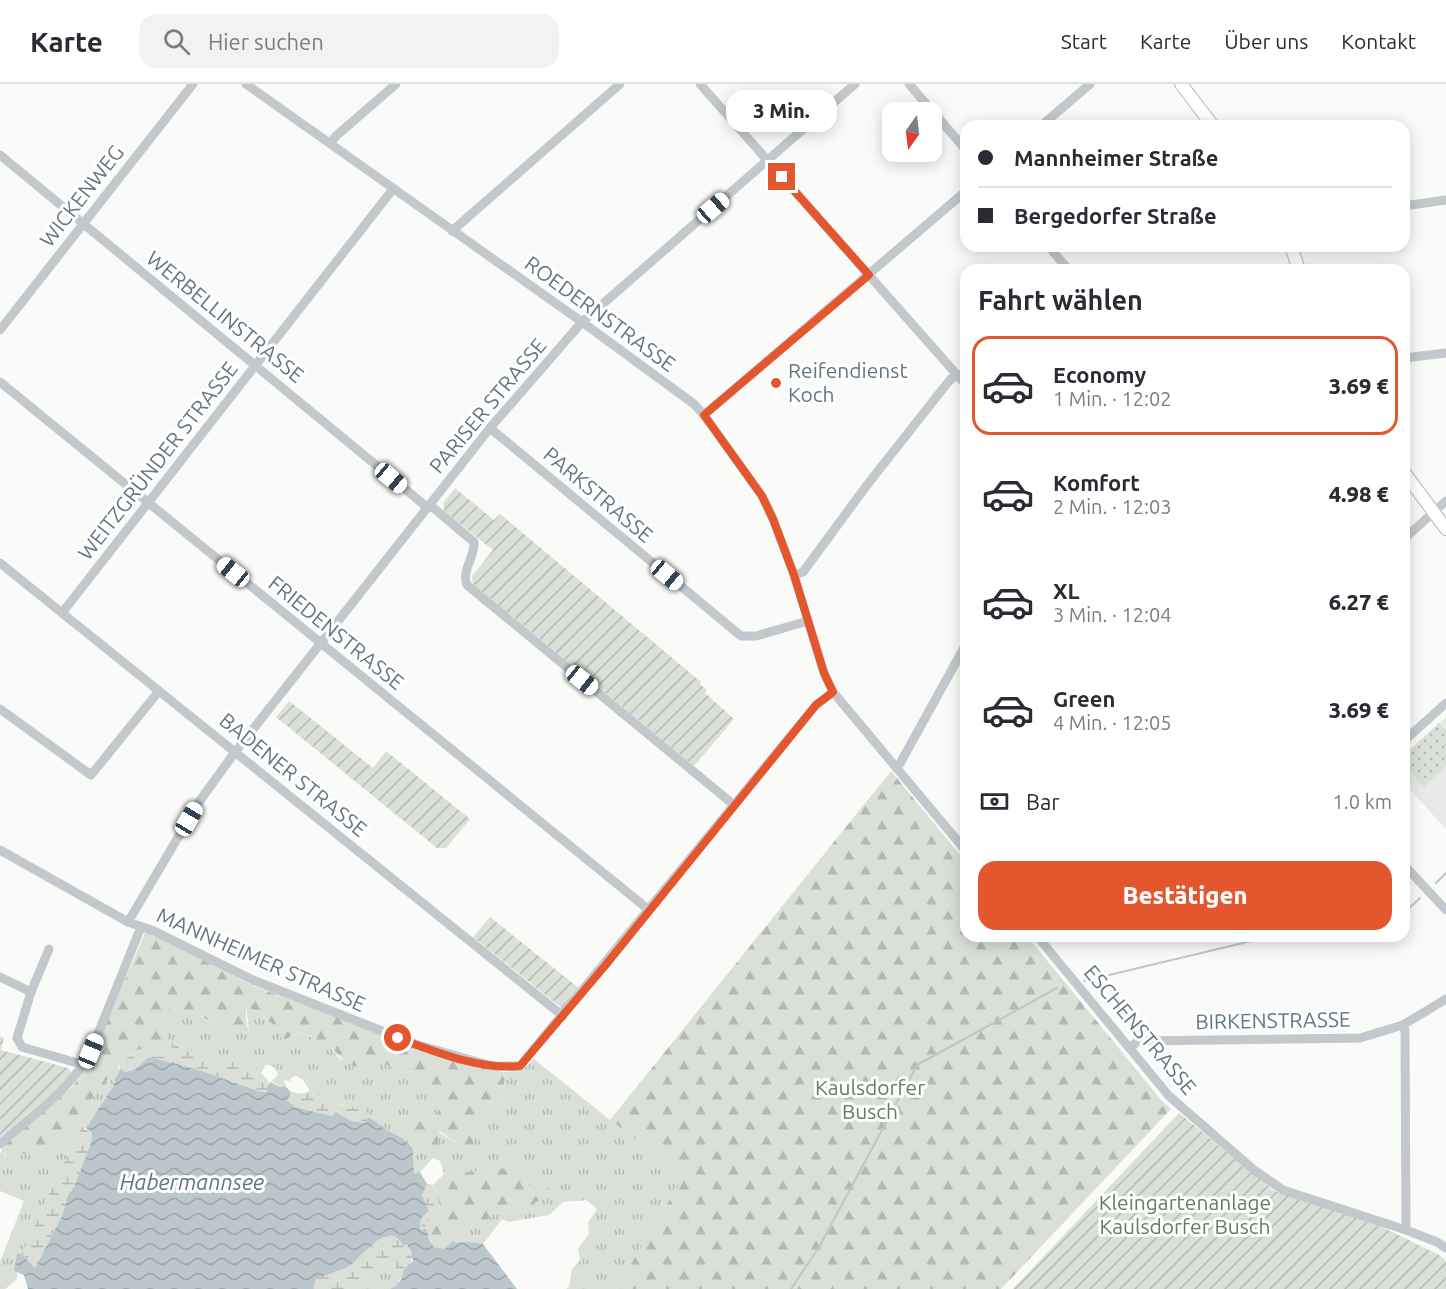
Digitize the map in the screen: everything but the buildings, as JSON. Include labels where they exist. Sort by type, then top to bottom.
[{"type":"street","name":"WICKENWEG","points":[[0,330],[193,84]]},
{"type":"street","name":"ROEDERNSTRASSE","points":[[246,84],[694,404],[762,496],[794,575],[821,664],[833,692]]},
{"type":"street","points":[[330,144],[336,136],[396,84]]},
{"type":"street","points":[[452,231],[620,84]]},
{"type":"street","points":[[700,84],[960,378]]},
{"type":"street","name":"PARISER STRASSE","points":[[128,922],[199,802],[235,752],[490,428],[582,322],[855,84]]},
{"type":"street","points":[[909,84],[960,143]]},
{"type":"street","points":[[1048,120],[1090,84]]},
{"type":"street","points":[[1181,84],[1208,120]]},
{"type":"street","name":"WERBELLINSTRASSE","points":[[0,154],[474,542],[475,551],[465,573],[466,585],[734,805]]},
{"type":"street","name":"WEITZGRÜNDER STRASSE","points":[[62,613],[393,189]]},
{"type":"street","points":[[704,415],[960,196]]},
{"type":"street","points":[[1410,205],[1446,200]]},
{"type":"street","points":[[1053,252],[1064,264]]},
{"type":"street","points":[[1410,357],[1446,353]]},
{"type":"street","points":[[794,575],[803,572],[871,479],[957,374]]},
{"type":"street","name":"FRIEDENSTRASSE","points":[[0,382],[649,910]]},
{"type":"street","name":"PARKSTRASSE","points":[[490,428],[741,636],[756,636],[808,621]]},
{"type":"street","points":[[1410,480],[1446,529]]},
{"type":"street","points":[[1410,534],[1446,501]]},
{"type":"street","name":"BADENER STRASSE","points":[[0,563],[563,1016]]},
{"type":"street","points":[[897,769],[960,655]]},
{"type":"street","points":[[0,709],[91,775],[159,691]]},
{"type":"street","points":[[563,1016],[816,705],[833,692],[960,844]]},
{"type":"street","points":[[1410,736],[1446,703]]},
{"type":"street","name":"MANNHEIMER STRASSE","points":[[0,850],[128,922],[154,931],[253,980],[405,1041],[456,1057],[492,1066],[520,1066],[563,1016]]},
{"type":"street","points":[[1410,871],[1446,910]]},
{"type":"street","points":[[0,1144],[67,1086],[84,1065],[141,927]]},
{"type":"street","name":"ESCHENSTRASSE","points":[[1042,942],[1169,1096],[1254,1170],[1283,1190],[1406,1230],[1446,1248]]},
{"type":"street","points":[[49,949],[31,992],[17,1038],[22,1047],[84,1065]]},
{"type":"street","points":[[0,977],[31,992]]},
{"type":"street","name":"BIRKENSTRASSE","points":[[1130,1048],[1138,1041],[1346,1039],[1375,1035],[1403,1025],[1446,999]]},
{"type":"street","points":[[1403,1025],[1405,1031],[1406,1230]]},
{"type":"shaded area","points":[[1446,717],[1446,829],[1410,790],[1410,750]]},
{"type":"green space","points":[[455,488],[494,520],[500,514],[701,682],[700,684],[707,690],[705,693],[734,719],[694,766],[473,584],[472,576],[493,550],[444,511],[443,503]]},
{"type":"green space","points":[[289,701],[373,768],[386,751],[470,819],[446,848],[437,848],[276,717]]},
{"type":"green space","points":[[1439,723],[1446,730],[1446,766],[1424,787],[1410,772],[1410,750]]},
{"type":"green space","name":"Kaulsdorfer Busch","points":[[891,771],[960,855],[960,942],[1032,942],[1171,1109],[1001,1289],[616,1289],[685,1174],[610,1120]]},
{"type":"green space","points":[[490,917],[580,989],[563,1009],[473,937]]},
{"type":"green space","points":[[146,931],[254,986],[443,1057],[503,1072],[505,1077],[501,1104],[488,1102],[484,1124],[477,1131],[473,1145],[459,1144],[439,1131],[438,1145],[423,1149],[409,1125],[417,1120],[428,1122],[436,1118],[440,1106],[420,1084],[428,1078],[424,1075],[417,1072],[406,1072],[398,1075],[384,1062],[357,1067],[342,1059],[329,1046],[318,1049],[310,1044],[312,1037],[300,1032],[286,1039],[281,1038],[274,1025],[246,1005],[249,1033],[233,1029],[223,1030],[198,1014],[168,1008],[158,1020],[173,1048],[156,1057],[140,1049],[109,1069],[106,1085],[92,1098],[79,1129],[48,1146],[6,1159],[4,1145],[73,1086],[89,1064]]},
{"type":"green space","points":[[246,1005],[274,1025],[287,1039],[300,1032],[329,1046],[340,1059],[384,1062],[398,1075],[417,1072],[424,1075],[428,1078],[421,1084],[440,1106],[436,1118],[428,1122],[417,1120],[459,1144],[484,1124],[488,1102],[501,1104],[505,1077],[503,1072],[520,1070],[534,1059],[610,1120],[686,1174],[616,1289],[566,1289],[569,1287],[572,1269],[580,1260],[578,1249],[589,1234],[588,1223],[597,1209],[587,1200],[563,1202],[549,1215],[508,1222],[502,1219],[483,1244],[457,1243],[459,1232],[469,1225],[484,1222],[501,1209],[516,1206],[535,1209],[528,1185],[518,1167],[444,1174],[440,1161],[433,1158],[420,1172],[414,1174],[413,1147],[368,1117],[368,1113],[319,1097],[296,1076],[290,1081],[285,1080],[287,1085],[279,1087],[271,1080],[275,1079],[278,1074],[274,1067],[269,1065],[265,1065],[261,1073],[255,1065],[208,1058],[169,1041],[158,1020],[168,1008],[198,1014],[209,1022],[249,1033]]},
{"type":"green space","points":[[0,1036],[4,1038],[1,1050],[68,1068],[72,1073],[55,1091],[0,1137]]},
{"type":"green space","points":[[169,1041],[208,1058],[255,1065],[270,1084],[268,1092],[258,1091],[193,1068],[149,1057],[134,1070],[124,1072],[120,1068],[118,1063],[141,1049],[157,1057],[173,1048]]},
{"type":"green space","points":[[118,1063],[117,1078],[113,1087],[86,1128],[82,1128],[67,1155],[22,1254],[17,1255],[17,1279],[5,1289],[0,1289],[0,1262],[24,1201],[0,1191],[0,1154],[4,1145],[5,1158],[78,1129],[92,1097],[106,1085],[109,1069]]},
{"type":"green space","points":[[310,1091],[318,1097],[333,1100],[341,1105],[361,1108],[368,1113],[366,1123],[351,1121],[336,1112],[332,1116],[295,1107],[286,1101],[291,1092],[302,1094]]},
{"type":"green space","name":"Kleingartenanlage Kaulsdorfer Busch","points":[[1179,1113],[1274,1191],[1376,1224],[1439,1255],[1446,1261],[1446,1289],[1013,1289]]},
{"type":"green space","points":[[82,1127],[92,1133],[91,1143],[74,1187],[68,1195],[62,1216],[35,1268],[22,1254]]},
{"type":"green space","points":[[518,1167],[528,1185],[547,1182],[550,1195],[534,1203],[536,1209],[516,1206],[501,1209],[484,1222],[469,1225],[459,1232],[457,1243],[450,1243],[445,1249],[434,1247],[428,1235],[426,1222],[435,1219],[440,1206],[433,1185],[444,1174]]},
{"type":"green space","points":[[427,1184],[433,1185],[440,1206],[435,1219],[426,1222],[426,1228],[421,1230],[421,1219],[429,1211],[422,1195]]},
{"type":"green space","points":[[391,1235],[397,1237],[403,1246],[406,1244],[412,1256],[404,1274],[392,1289],[381,1289],[396,1276],[396,1264],[384,1261],[348,1289],[313,1289],[316,1279],[348,1266],[373,1243]]},
{"type":"green space","points":[[384,1261],[396,1264],[396,1276],[381,1289],[348,1289]]},
{"type":"water","name":"Habermannsee","points":[[149,1057],[193,1068],[258,1091],[267,1092],[271,1082],[279,1087],[285,1086],[291,1092],[287,1101],[295,1107],[332,1116],[336,1112],[351,1121],[365,1123],[368,1117],[402,1138],[413,1148],[414,1174],[420,1172],[427,1184],[422,1195],[429,1211],[421,1219],[421,1230],[426,1228],[434,1247],[445,1249],[450,1243],[483,1244],[517,1289],[392,1289],[401,1280],[404,1269],[413,1261],[411,1251],[406,1244],[403,1246],[398,1238],[391,1235],[378,1240],[352,1264],[316,1279],[313,1289],[28,1289],[24,1275],[14,1271],[17,1254],[22,1254],[35,1268],[62,1216],[68,1195],[74,1187],[91,1143],[92,1133],[86,1128],[113,1087],[120,1068],[125,1072],[134,1070]]},
{"type":"waterway","points":[[1436,883],[1446,873]]},
{"type":"waterway","points":[[1410,907],[1420,898]]},
{"type":"waterway","points":[[1084,981],[1247,942]]},
{"type":"waterway","points":[[791,1289],[819,1247],[917,1065],[1057,988]]},
{"type":"place","name":"Reifendienst Koch","points":[[776,383]]},
{"type":"route","points":[[398,1038],[492,1066],[520,1066],[604,967],[816,705],[833,692],[824,673],[794,575],[773,519],[762,496],[704,415],[869,275],[782,177]]}]
